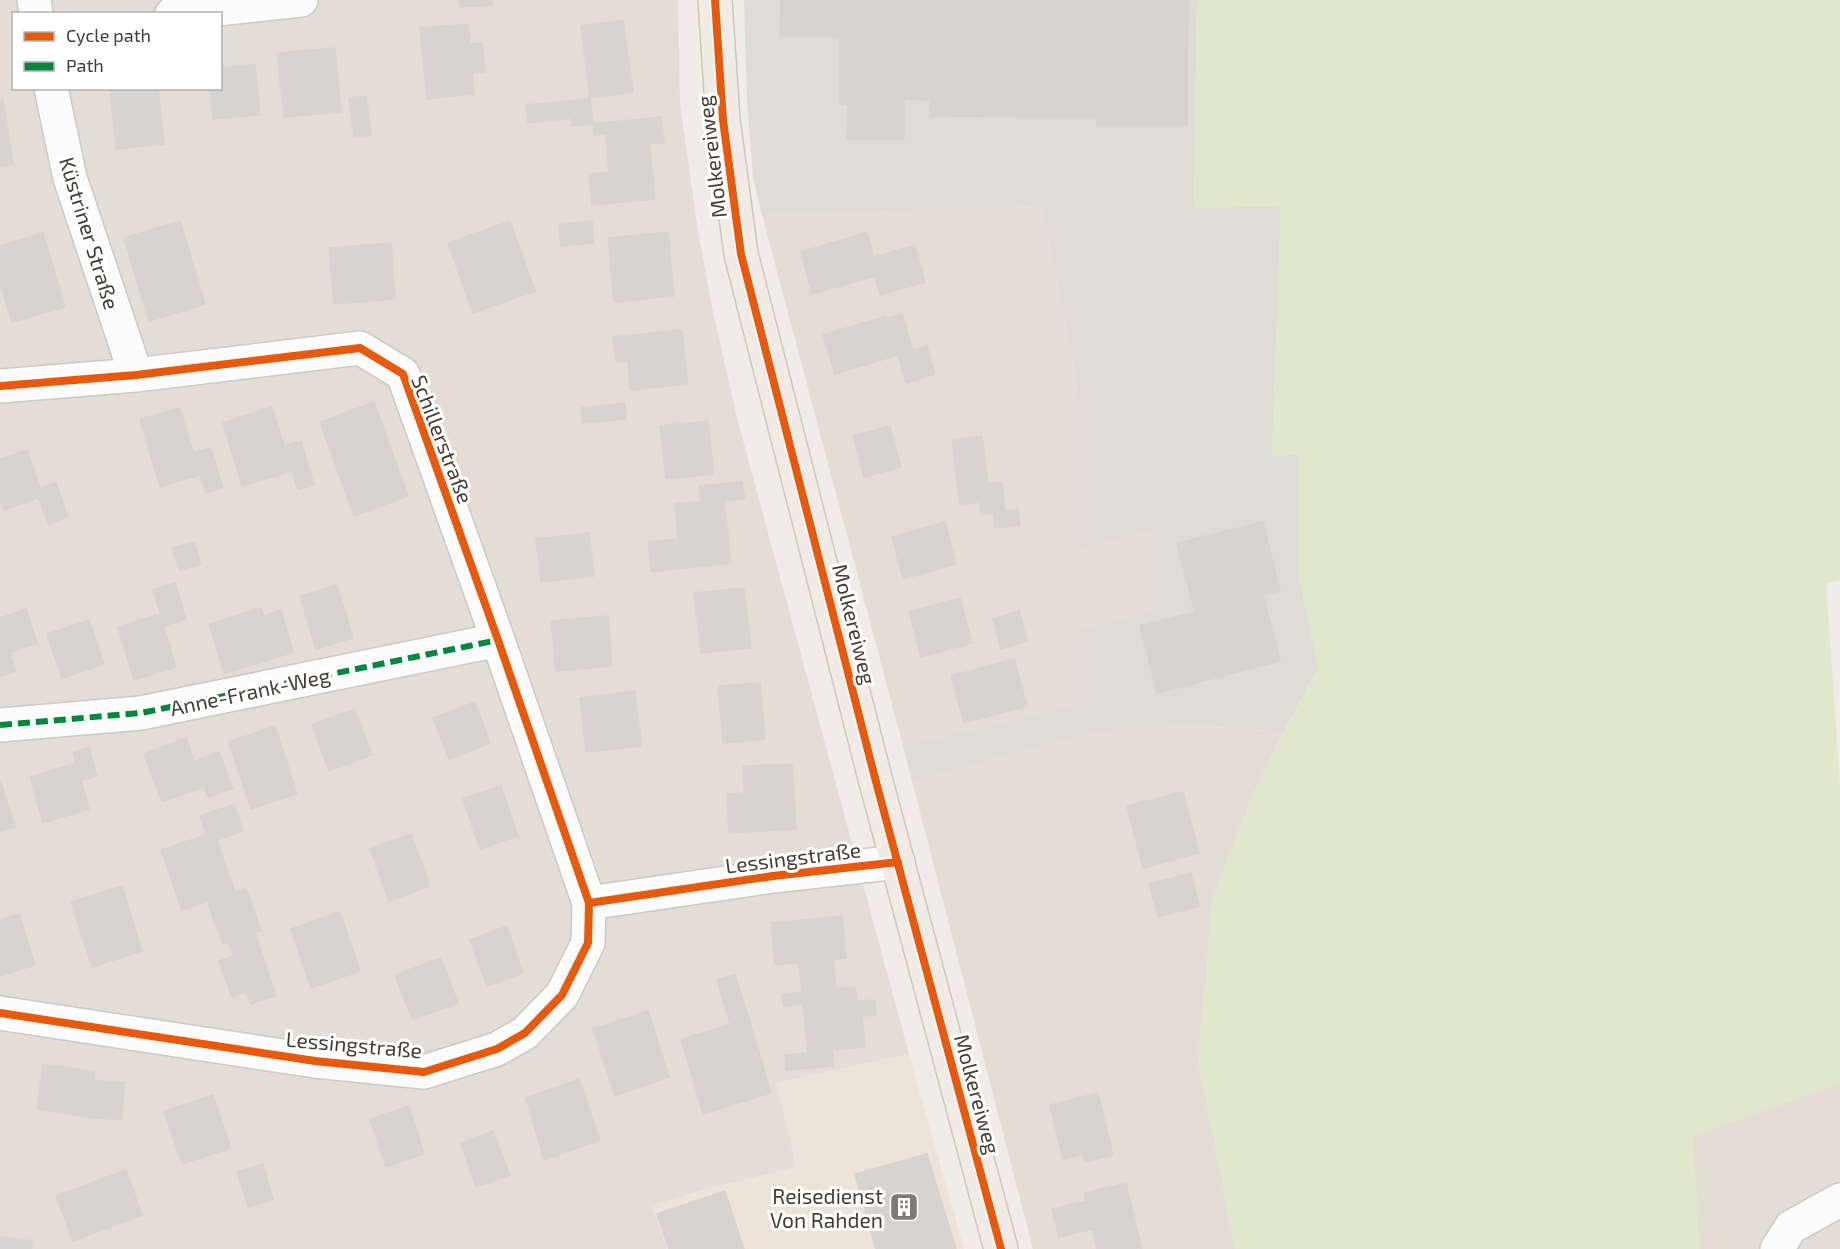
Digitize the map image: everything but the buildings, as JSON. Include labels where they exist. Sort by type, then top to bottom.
[{"type":"main road","name":"Molkereiweg","points":[[715,0],[723,120],[741,254],[898,862],[1001,1249]]},
{"type":"street","points":[[190,12],[301,0]]},
{"type":"street","name":"Küstriner Straße","points":[[51,90],[70,178],[136,375]]},
{"type":"street","name":"Schillerstraße","points":[[0,386],[136,375],[360,348],[403,374],[590,903]]},
{"type":"street","name":"Anne-Frank-Weg","points":[[0,725],[141,713],[498,640]]},
{"type":"street","name":"Lessingstraße","points":[[0,1013],[315,1061],[424,1072],[496,1049],[525,1034],[562,995],[588,943],[590,903],[773,876],[898,862]]},
{"type":"street","points":[[1777,1249],[1791,1227],[1840,1200]]},
{"type":"shaded area","points":[[0,0],[678,0],[680,104],[698,231],[712,307],[737,418],[909,1054],[777,1083],[797,1167],[700,1191],[652,1206],[667,1249],[0,1249]]},
{"type":"shaded area","points":[[744,0],[1197,0],[1194,208],[1281,206],[1272,455],[1298,454],[1298,573],[1318,667],[1284,732],[1189,725],[1099,732],[912,781],[903,746],[1080,703],[1080,630],[1151,611],[1151,530],[1079,550],[1078,388],[1042,207],[762,215],[753,177],[747,100]]},
{"type":"shaded area","points":[[1042,207],[1078,388],[1079,550],[1151,529],[1151,611],[1080,630],[1080,703],[903,746],[762,215]]},
{"type":"shaded area","points":[[1188,725],[1284,732],[1253,793],[1212,900],[1198,1062],[1235,1249],[1033,1249],[912,781],[1099,732]]},
{"type":"shaded area","points":[[909,1054],[964,1249],[667,1249],[652,1206],[700,1191],[796,1167],[776,1083]]},
{"type":"shaded area","points":[[1840,1083],[1840,1249],[1700,1249],[1692,1136]]},
{"type":"green space","points":[[1197,0],[1840,0],[1840,580],[1826,583],[1840,786],[1840,1083],[1692,1136],[1700,1249],[1235,1249],[1198,1062],[1212,900],[1253,793],[1318,667],[1298,573],[1298,455],[1272,456],[1281,206],[1194,208]]},
{"type":"marked path","points":[[0,725],[141,713],[498,640]]},
{"type":"cycle path","points":[[715,0],[723,120],[741,254],[875,778],[1001,1249]]},
{"type":"cycle path","points":[[0,386],[136,375],[360,348],[403,374],[589,903]]},
{"type":"cycle path","points":[[0,1013],[315,1061],[424,1072],[497,1049],[525,1033],[562,995],[588,943],[589,903],[773,876],[898,862]]},
{"type":"place","name":"Reisedienst Von Rahden","points":[[904,1207]]}]
